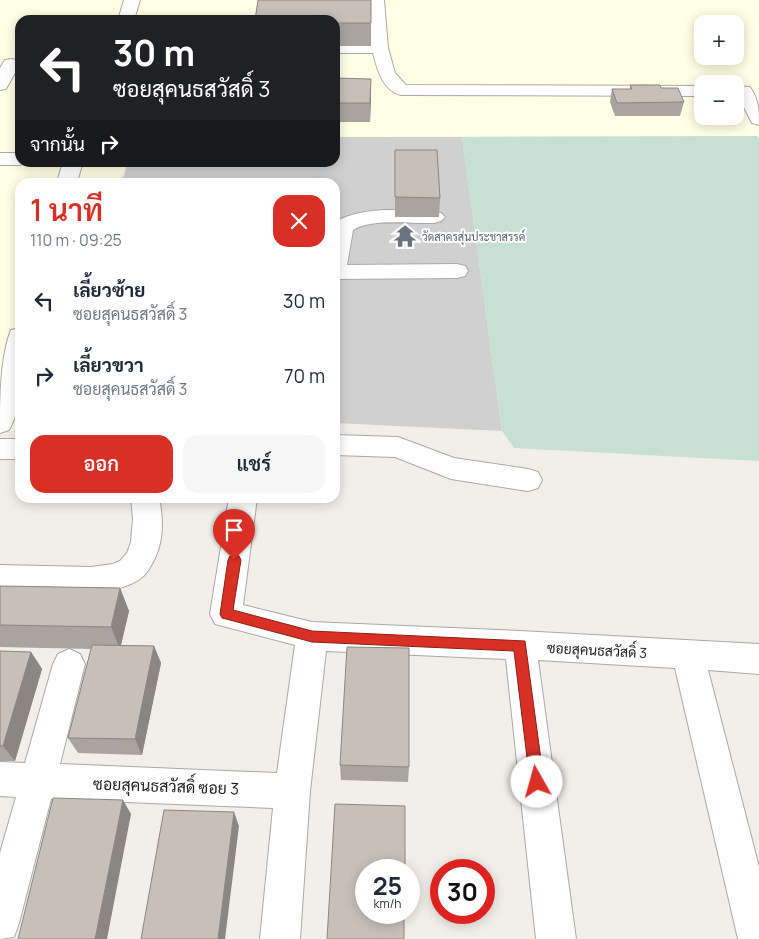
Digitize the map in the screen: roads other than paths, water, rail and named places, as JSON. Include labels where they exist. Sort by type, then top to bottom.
[{"type":"street","points":[[128,15],[132,0]]},
{"type":"street","points":[[376,0],[380,48],[386,74],[401,90],[694,90]]},
{"type":"street","points":[[340,48],[380,48]]},
{"type":"street","points":[[0,86],[10,63]]},
{"type":"street","points":[[746,90],[759,118]]},
{"type":"street","points":[[0,159],[15,159]]},
{"type":"street","points":[[340,242],[343,227],[348,223],[361,219],[434,217]]},
{"type":"street","points":[[340,272],[457,271]]},
{"type":"street","points":[[0,335],[15,336]]},
{"type":"street","points":[[0,423],[15,358]]},
{"type":"street","points":[[340,445],[398,447],[451,468],[528,480]]},
{"type":"street","points":[[0,449],[15,448]]},
{"type":"street","points":[[0,578],[95,580],[122,574],[139,561],[146,541],[149,518],[146,503]]},
{"type":"street","name":"ซอยสุคนธสวัสดิ์ 3","points":[[243,503],[226,614],[312,636],[520,645],[759,660]]},
{"type":"street","points":[[280,939],[292,791],[312,636]]},
{"type":"street","points":[[520,645],[556,939]]},
{"type":"street","points":[[688,655],[758,939]]},
{"type":"street","points":[[0,924],[69,664]]},
{"type":"street","name":"ซอยสุคนธสวัสดิ์ ซอย 3","points":[[0,779],[292,791]]},
{"type":"place","name":"วัดสาครสุ่นประชาสรรค์","points":[[405,236]]}]
